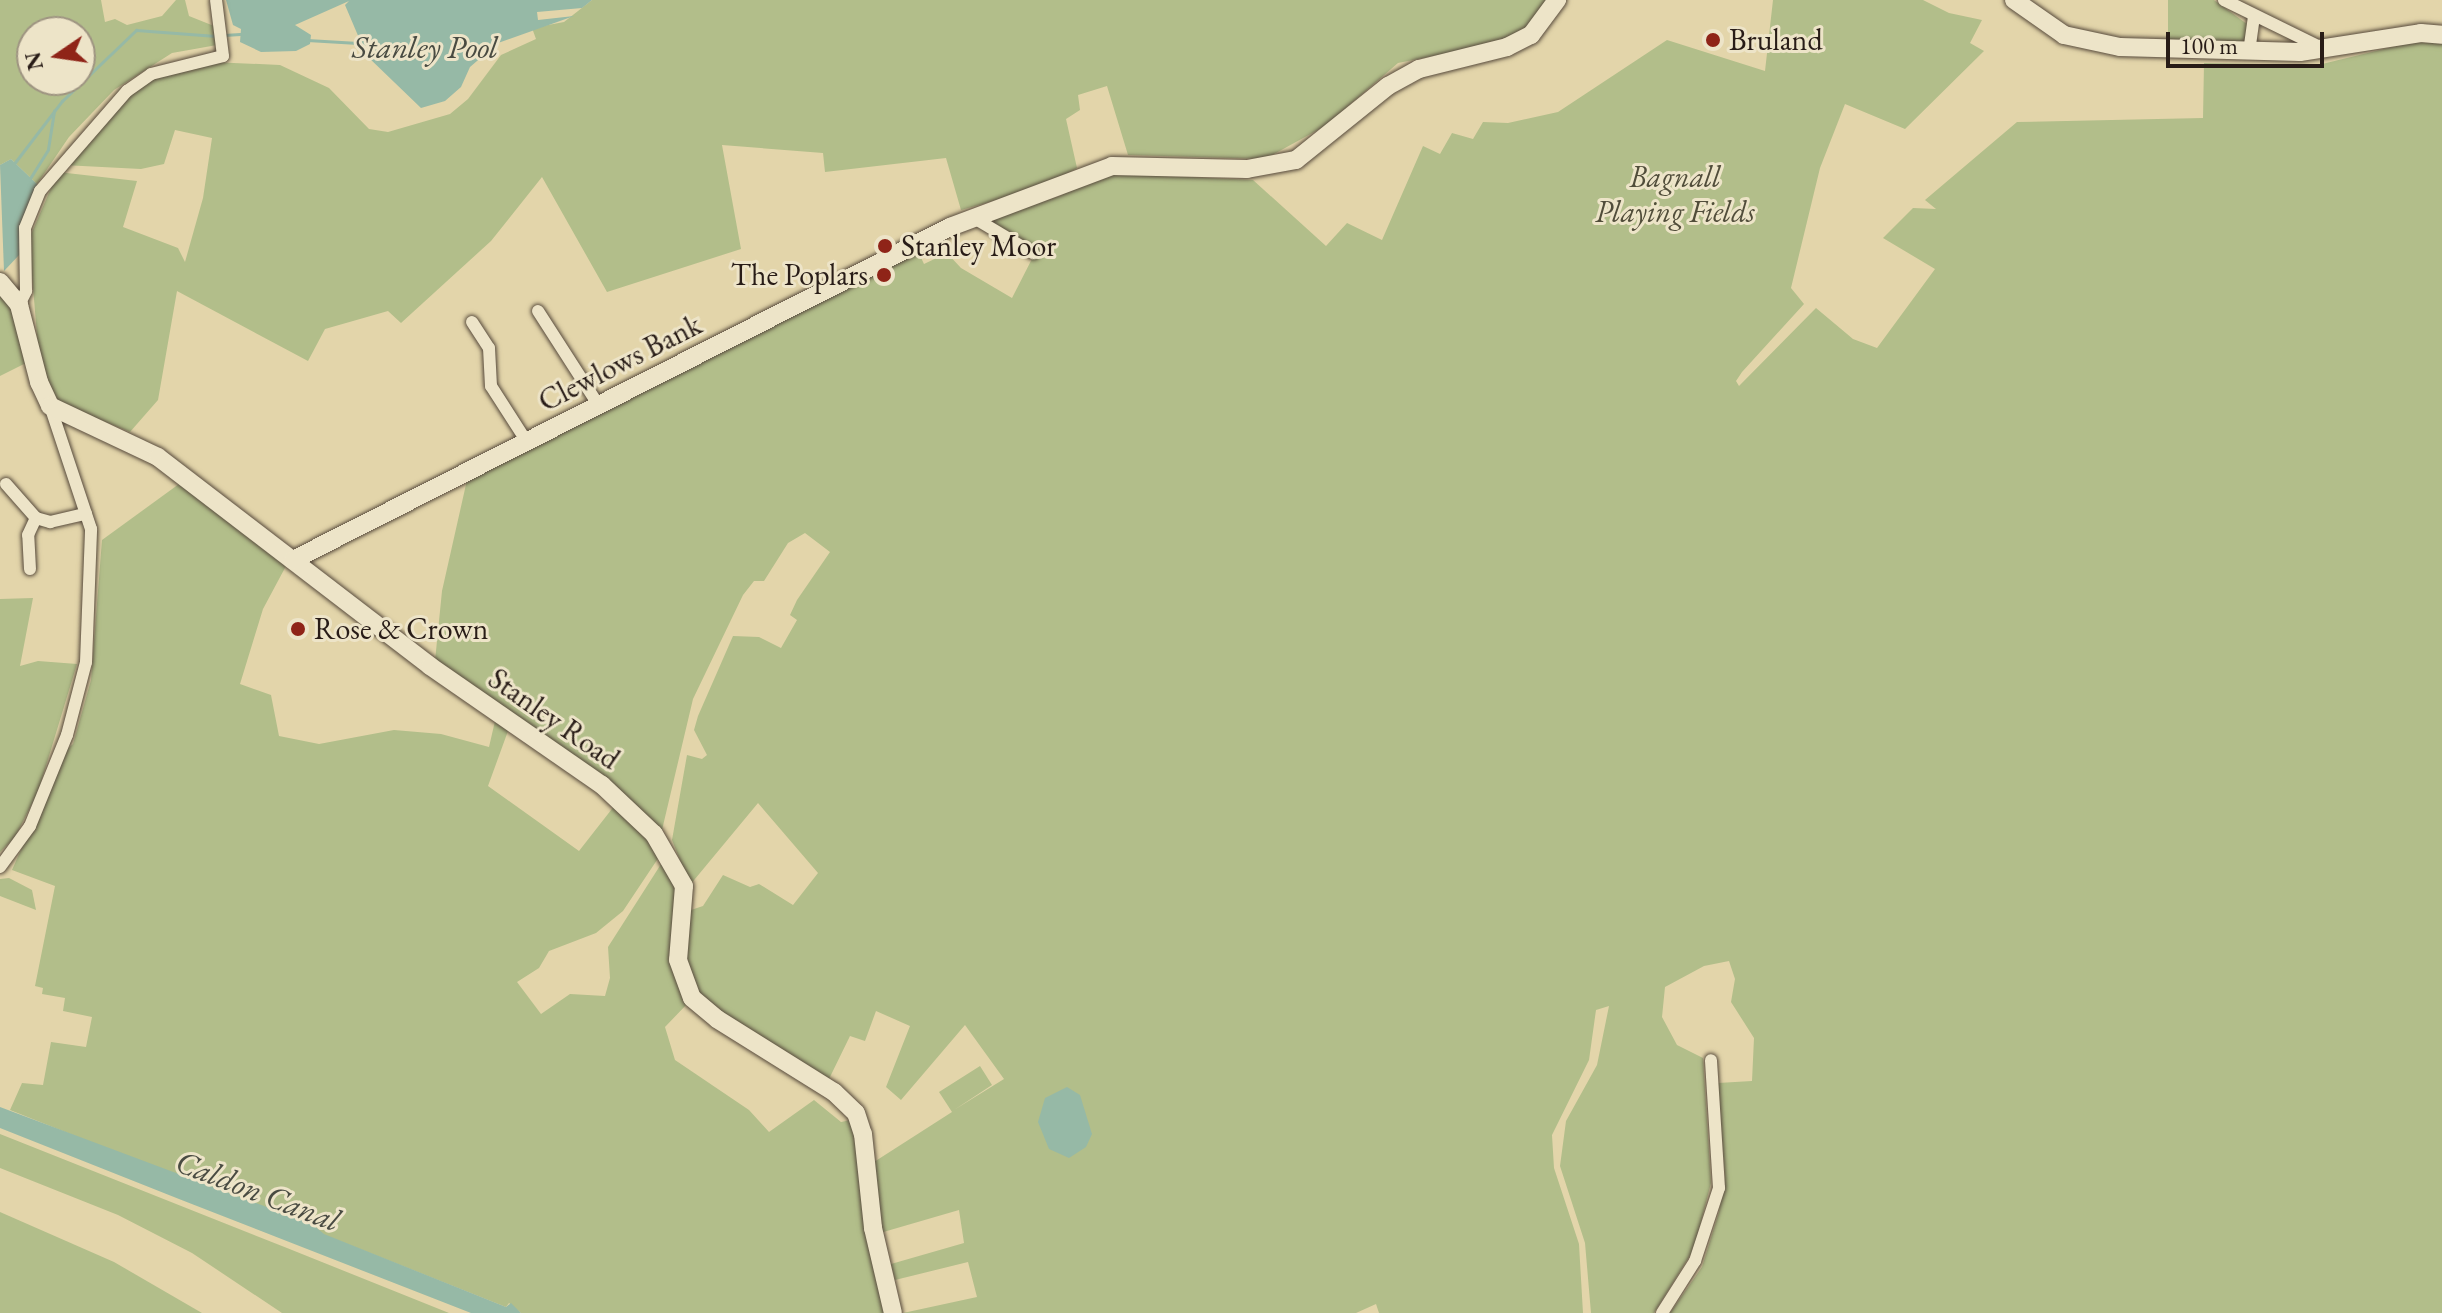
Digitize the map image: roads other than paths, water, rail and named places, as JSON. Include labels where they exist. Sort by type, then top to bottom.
[{"type":"street","points":[[19,305],[26,291],[25,228],[40,191],[61,162],[139,83],[178,64],[223,56],[224,43],[216,0]]},
{"type":"street","name":"Clewlows Bank","points":[[293,560],[895,253],[974,218],[1112,166],[1247,169],[1296,160],[1388,86],[1419,69],[1507,47],[1531,35],[1557,0]]},
{"type":"street","points":[[2014,0],[2038,20],[2084,42],[2249,52],[2324,49],[2421,33],[2442,35]]},
{"type":"street","points":[[2224,0],[2254,17],[2317,42],[2324,49]]},
{"type":"street","points":[[2249,52],[2254,17]]},
{"type":"street","points":[[974,218],[1033,253]]},
{"type":"street","points":[[0,867],[30,826],[81,684],[91,589],[86,514],[39,382],[19,305],[3,285]]},
{"type":"street","points":[[538,311],[599,406]]},
{"type":"street","points":[[472,322],[489,348],[491,386],[527,442]]},
{"type":"street","name":"Stanley Road","points":[[50,406],[158,457],[430,666],[602,785],[654,834],[684,886],[678,960],[692,998],[717,1019],[834,1092],[856,1113],[863,1134],[873,1228],[893,1313]]},
{"type":"street","points":[[6,484],[36,518],[50,522],[86,514]]},
{"type":"street","points":[[30,569],[28,535],[36,518]]},
{"type":"street","points":[[1662,1313],[1695,1261],[1719,1188],[1711,1060]]},
{"type":"water","name":"Stanley Pool","points":[[226,0],[592,0],[582,8],[537,12],[538,20],[574,16],[498,43],[470,67],[461,87],[445,101],[421,108],[367,56],[374,47],[362,45],[345,5],[349,1],[295,25],[311,35],[310,44],[296,51],[261,52],[240,42],[241,29],[233,25]]},
{"type":"water","points":[[11,159],[37,184],[22,252],[4,271],[0,165]]},
{"type":"water","points":[[1067,1087],[1080,1095],[1092,1134],[1086,1147],[1069,1158],[1049,1149],[1038,1122],[1045,1098]]},
{"type":"water","points":[[0,1107],[312,1224],[324,1234],[506,1307],[511,1303],[521,1313],[471,1313],[179,1199],[0,1128]]},
{"type":"waterway","points":[[13,165],[62,101],[136,30],[216,36]]},
{"type":"waterway","points":[[224,35],[240,34]]},
{"type":"waterway","points":[[307,40],[375,44]]},
{"type":"waterway","points":[[29,180],[48,149],[54,110]]},
{"type":"place","name":"Bruland","points":[[1713,40]]},
{"type":"place","name":"Stanley Moor","points":[[885,246]]},
{"type":"place","name":"The Poplars","points":[[884,275]]},
{"type":"place","name":"Rose & Crown","points":[[298,629]]},
{"type":"park label","name":"Bagnall Playing Fields","points":[[1675,194]]},
{"type":"water label","name":"Caldon Canal","points":[[258,1191]]}]
